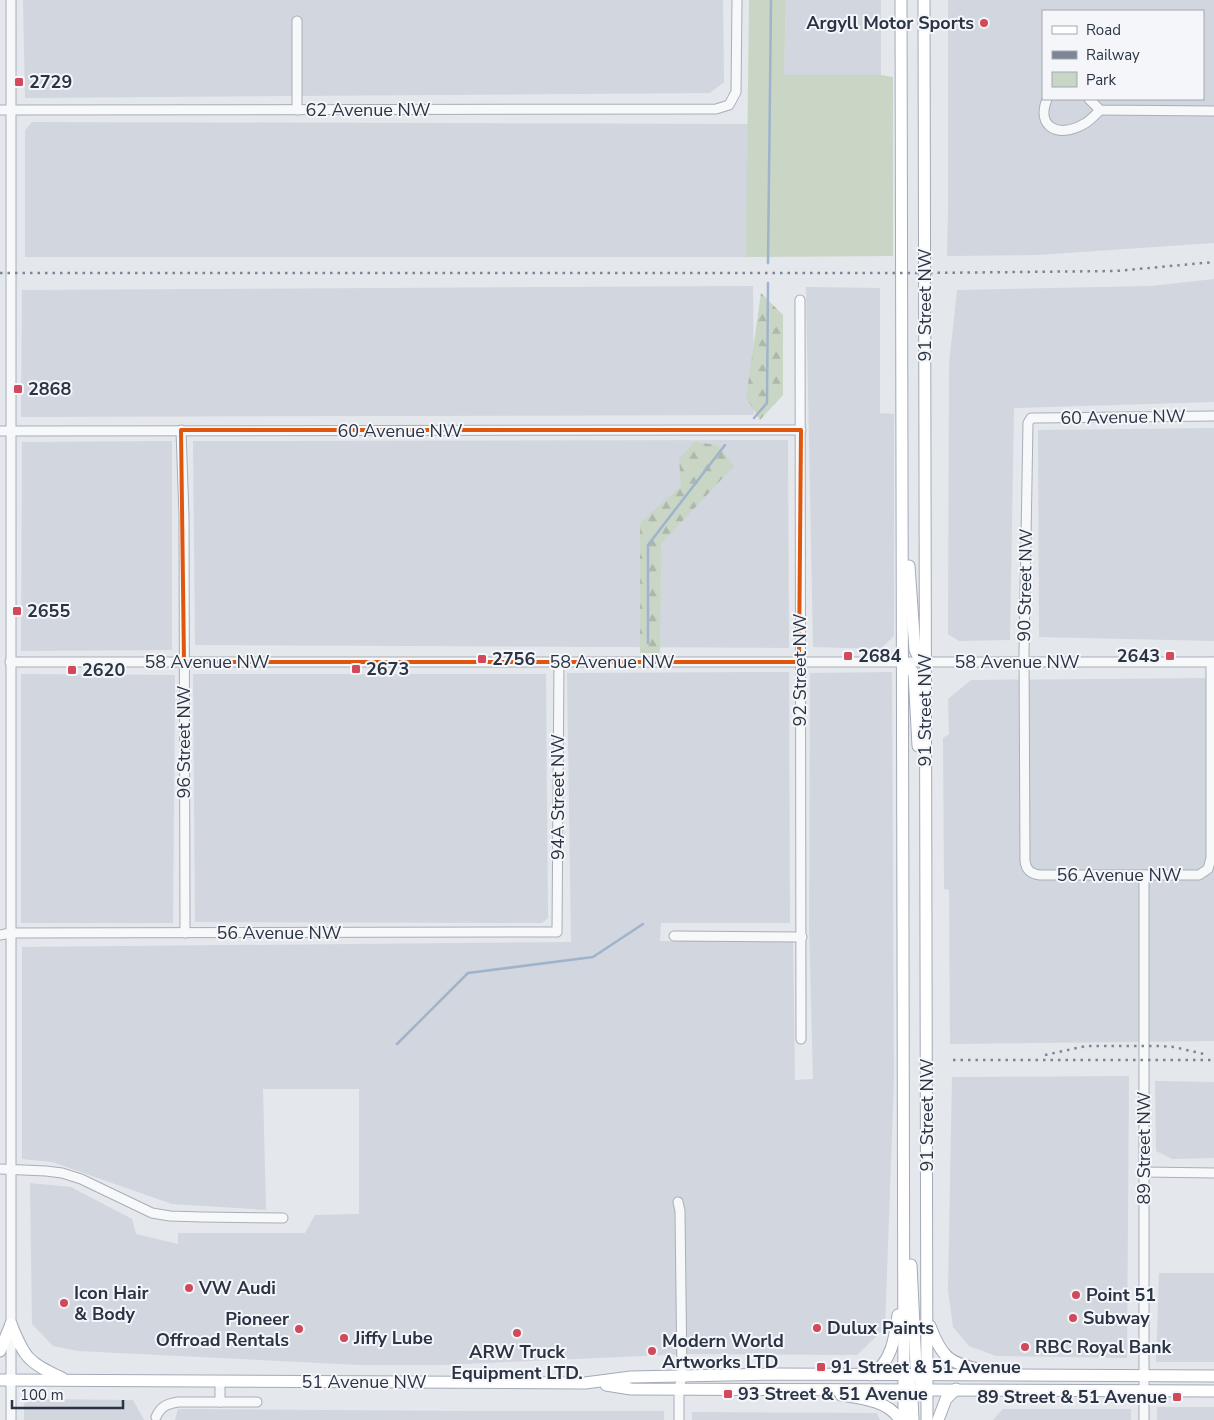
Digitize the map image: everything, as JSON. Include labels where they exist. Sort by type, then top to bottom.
[{"type":"main road","name":"91 Street NW","points":[[902,0],[903,1375]]},
{"type":"main road","name":"91 Street NW","points":[[922,1375],[927,1320],[924,788],[924,0]]},
{"type":"main road","points":[[903,526],[912,584],[915,650],[925,662]]},
{"type":"main road","points":[[903,662],[914,673],[919,768],[924,788]]},
{"type":"main road","points":[[904,1242],[911,1263],[922,1375],[927,1389],[927,1420]]},
{"type":"main road","points":[[871,1375],[882,1366],[892,1345],[904,1284]]},
{"type":"main road","points":[[927,1320],[936,1343],[947,1357],[965,1366],[1008,1375]]},
{"type":"main road","points":[[0,1351],[11,1324]]},
{"type":"main road","points":[[11,1324],[22,1351],[29,1360],[38,1367],[66,1380]]},
{"type":"main road","name":"51 Avenue NW","points":[[6,1380],[597,1383],[631,1378],[771,1374],[1214,1376]]},
{"type":"main road","points":[[902,1420],[907,1390],[907,1378],[903,1375]]},
{"type":"main road","name":"51 Avenue NW","points":[[597,1383],[631,1389],[1214,1391]]},
{"type":"main road","points":[[807,1389],[877,1403],[891,1409],[902,1420]]},
{"type":"main road","points":[[938,1420],[946,1399],[956,1389]]},
{"type":"main road","points":[[907,1390],[914,1420]]},
{"type":"street","points":[[0,1416],[11,1419],[6,1380],[11,1324],[11,0]]},
{"type":"street","name":"62 Avenue NW","points":[[0,110],[716,110],[723,108],[732,101],[737,87],[737,0]]},
{"type":"street","points":[[297,21],[297,110]]},
{"type":"street","points":[[1047,100],[1043,114],[1047,124],[1053,130],[1064,132],[1090,120],[1100,110],[1214,110]]},
{"type":"street","points":[[1090,100],[1100,110]]},
{"type":"street","name":"92 Street NW","points":[[800,300],[801,1040]]},
{"type":"street","name":"60 Avenue NW","points":[[1031,418],[1214,416]]},
{"type":"street","name":"90 Street NW","points":[[1029,871],[1025,861],[1024,662],[1028,423],[1031,418]]},
{"type":"street","name":"96 Street NW","points":[[181,430],[184,516],[185,933]]},
{"type":"street","name":"60 Avenue NW","points":[[0,431],[801,430]]},
{"type":"street","name":"58 Avenue NW","points":[[10,662],[1213,662]]},
{"type":"street","name":"94A Street NW","points":[[558,932],[559,662]]},
{"type":"street","name":"56 Avenue NW","points":[[1029,871],[1040,875],[1199,875],[1208,869],[1211,858],[1213,662]]},
{"type":"street","name":"89 Street NW","points":[[1144,875],[1144,1420]]},
{"type":"street","name":"56 Avenue NW","points":[[0,935],[10,933],[558,932]]},
{"type":"street","points":[[674,936],[802,937]]},
{"type":"street","points":[[0,1170],[11,1169],[62,1173],[81,1179],[152,1213],[170,1216],[283,1218]]},
{"type":"street","points":[[1145,1172],[1214,1173]]},
{"type":"street","points":[[678,1202],[680,1211],[682,1377],[679,1388],[679,1420]]},
{"type":"street","points":[[220,1381],[220,1402]]},
{"type":"street","points":[[156,1417],[159,1410],[166,1404],[178,1402],[256,1402]]},
{"type":"highlighted area","points":[[181,430],[801,430],[799,662],[184,662]]},
{"type":"shaded area","points":[[23,0],[723,0],[724,82],[710,93],[25,98]]},
{"type":"shaded area","points":[[786,0],[881,0],[881,75],[784,75]]},
{"type":"shaded area","points":[[948,0],[1214,0],[1214,243],[1037,255],[947,256]]},
{"type":"shaded area","points":[[32,122],[748,124],[746,257],[25,257],[25,130]]},
{"type":"shaded area","points":[[1214,279],[1214,402],[1014,408],[1010,640],[959,641],[948,634],[949,364],[957,290],[1151,286]]},
{"type":"shaded area","points":[[753,286],[754,415],[21,417],[22,290]]},
{"type":"shaded area","points":[[806,287],[880,288],[880,413],[894,414],[894,636],[880,649],[813,647]]},
{"type":"shaded area","points":[[1214,428],[1214,641],[1039,637],[1038,430]]},
{"type":"shaded area","points":[[788,440],[789,648],[195,645],[193,441]]},
{"type":"shaded area","points":[[172,441],[172,650],[21,651],[22,442]]},
{"type":"shaded area","points":[[789,672],[790,923],[661,923],[660,941],[793,941],[795,1080],[813,1079],[809,927],[810,673],[892,672],[894,1079],[885,1328],[857,1355],[689,1354],[442,1365],[360,1365],[78,1351],[53,1346],[32,1324],[30,1183],[71,1187],[132,1219],[136,1234],[178,1244],[178,1233],[305,1233],[315,1215],[359,1214],[359,1089],[263,1089],[266,1210],[172,1204],[52,1162],[22,1159],[22,947],[571,942],[567,673]]},
{"type":"shaded area","points":[[21,674],[175,675],[173,923],[21,923]]},
{"type":"shaded area","points":[[193,674],[546,674],[548,918],[542,923],[195,922]]},
{"type":"shaded area","points":[[1214,678],[1214,1041],[950,1044],[949,890],[944,889],[943,738],[949,734],[948,699],[971,680]]},
{"type":"shaded area","points":[[1129,1076],[1127,1358],[996,1356],[969,1346],[953,1327],[948,1290],[952,1077]]},
{"type":"shaded area","points":[[1155,1081],[1214,1082],[1214,1158],[1172,1159],[1156,1151]]},
{"type":"shaded area","points":[[1159,1273],[1214,1273],[1214,1362],[1156,1362]]},
{"type":"shaded area","points":[[29,1399],[133,1400],[144,1420],[24,1420],[24,1404]]},
{"type":"shaded area","points":[[1157,1407],[1214,1407],[1214,1420],[1157,1420]]},
{"type":"shaded area","points":[[178,1409],[664,1411],[664,1420],[175,1420]]},
{"type":"shaded area","points":[[1003,1409],[1131,1409],[1131,1420],[993,1420]]},
{"type":"shaded area","points":[[692,1412],[877,1413],[880,1420],[692,1420]]},
{"type":"green space","points":[[749,0],[786,0],[784,75],[881,75],[893,77],[893,256],[746,257]]},
{"type":"green space","points":[[761,293],[783,315],[783,395],[760,420],[746,398]]},
{"type":"green space","points":[[694,442],[718,445],[734,466],[661,544],[660,653],[640,653],[640,523],[681,486],[679,459]]},
{"type":"waterway","points":[[768,263],[771,0]]},
{"type":"waterway","points":[[754,418],[767,403],[768,283]]},
{"type":"waterway","points":[[648,643],[648,545],[725,445]]},
{"type":"waterway","points":[[397,1044],[468,973],[593,957],[643,924]]},
{"type":"railway","points":[[0,273],[925,273],[1116,271],[1214,262]]},
{"type":"railway","points":[[1045,1055],[1086,1046],[1174,1047],[1208,1055]]},
{"type":"railway","points":[[953,1060],[1214,1060]]},
{"type":"place","name":"Argyll Motor Sports","points":[[984,23]]},
{"type":"place","name":"2729","points":[[19,82]]},
{"type":"place","name":"2868","points":[[18,389]]},
{"type":"place","name":"2655","points":[[17,611]]},
{"type":"place","name":"2684","points":[[848,656]]},
{"type":"place","name":"2643","points":[[1170,656]]},
{"type":"place","name":"2756","points":[[482,659]]},
{"type":"place","name":"2673","points":[[356,669]]},
{"type":"place","name":"2620","points":[[72,670]]},
{"type":"place","name":"VW Audi","points":[[189,1288]]},
{"type":"place","name":"Point 51","points":[[1076,1295]]},
{"type":"place","name":"Icon Hair & Body","points":[[64,1303]]},
{"type":"place","name":"Subway","points":[[1073,1318]]},
{"type":"place","name":"Dulux Paints","points":[[817,1328]]},
{"type":"place","name":"Pioneer Offroad Rentals","points":[[299,1329]]},
{"type":"place","name":"ARW Truck Equipment LTD.","points":[[517,1333]]},
{"type":"place","name":"Jiffy Lube","points":[[344,1338]]},
{"type":"place","name":"RBC Royal Bank","points":[[1025,1347]]},
{"type":"place","name":"Modern World Artworks LTD","points":[[652,1351]]},
{"type":"place","name":"91 Street & 51 Avenue","points":[[821,1367]]},
{"type":"place","name":"93 Street & 51 Avenue","points":[[728,1394]]},
{"type":"place","name":"89 Street & 51 Avenue","points":[[1177,1397]]}]
